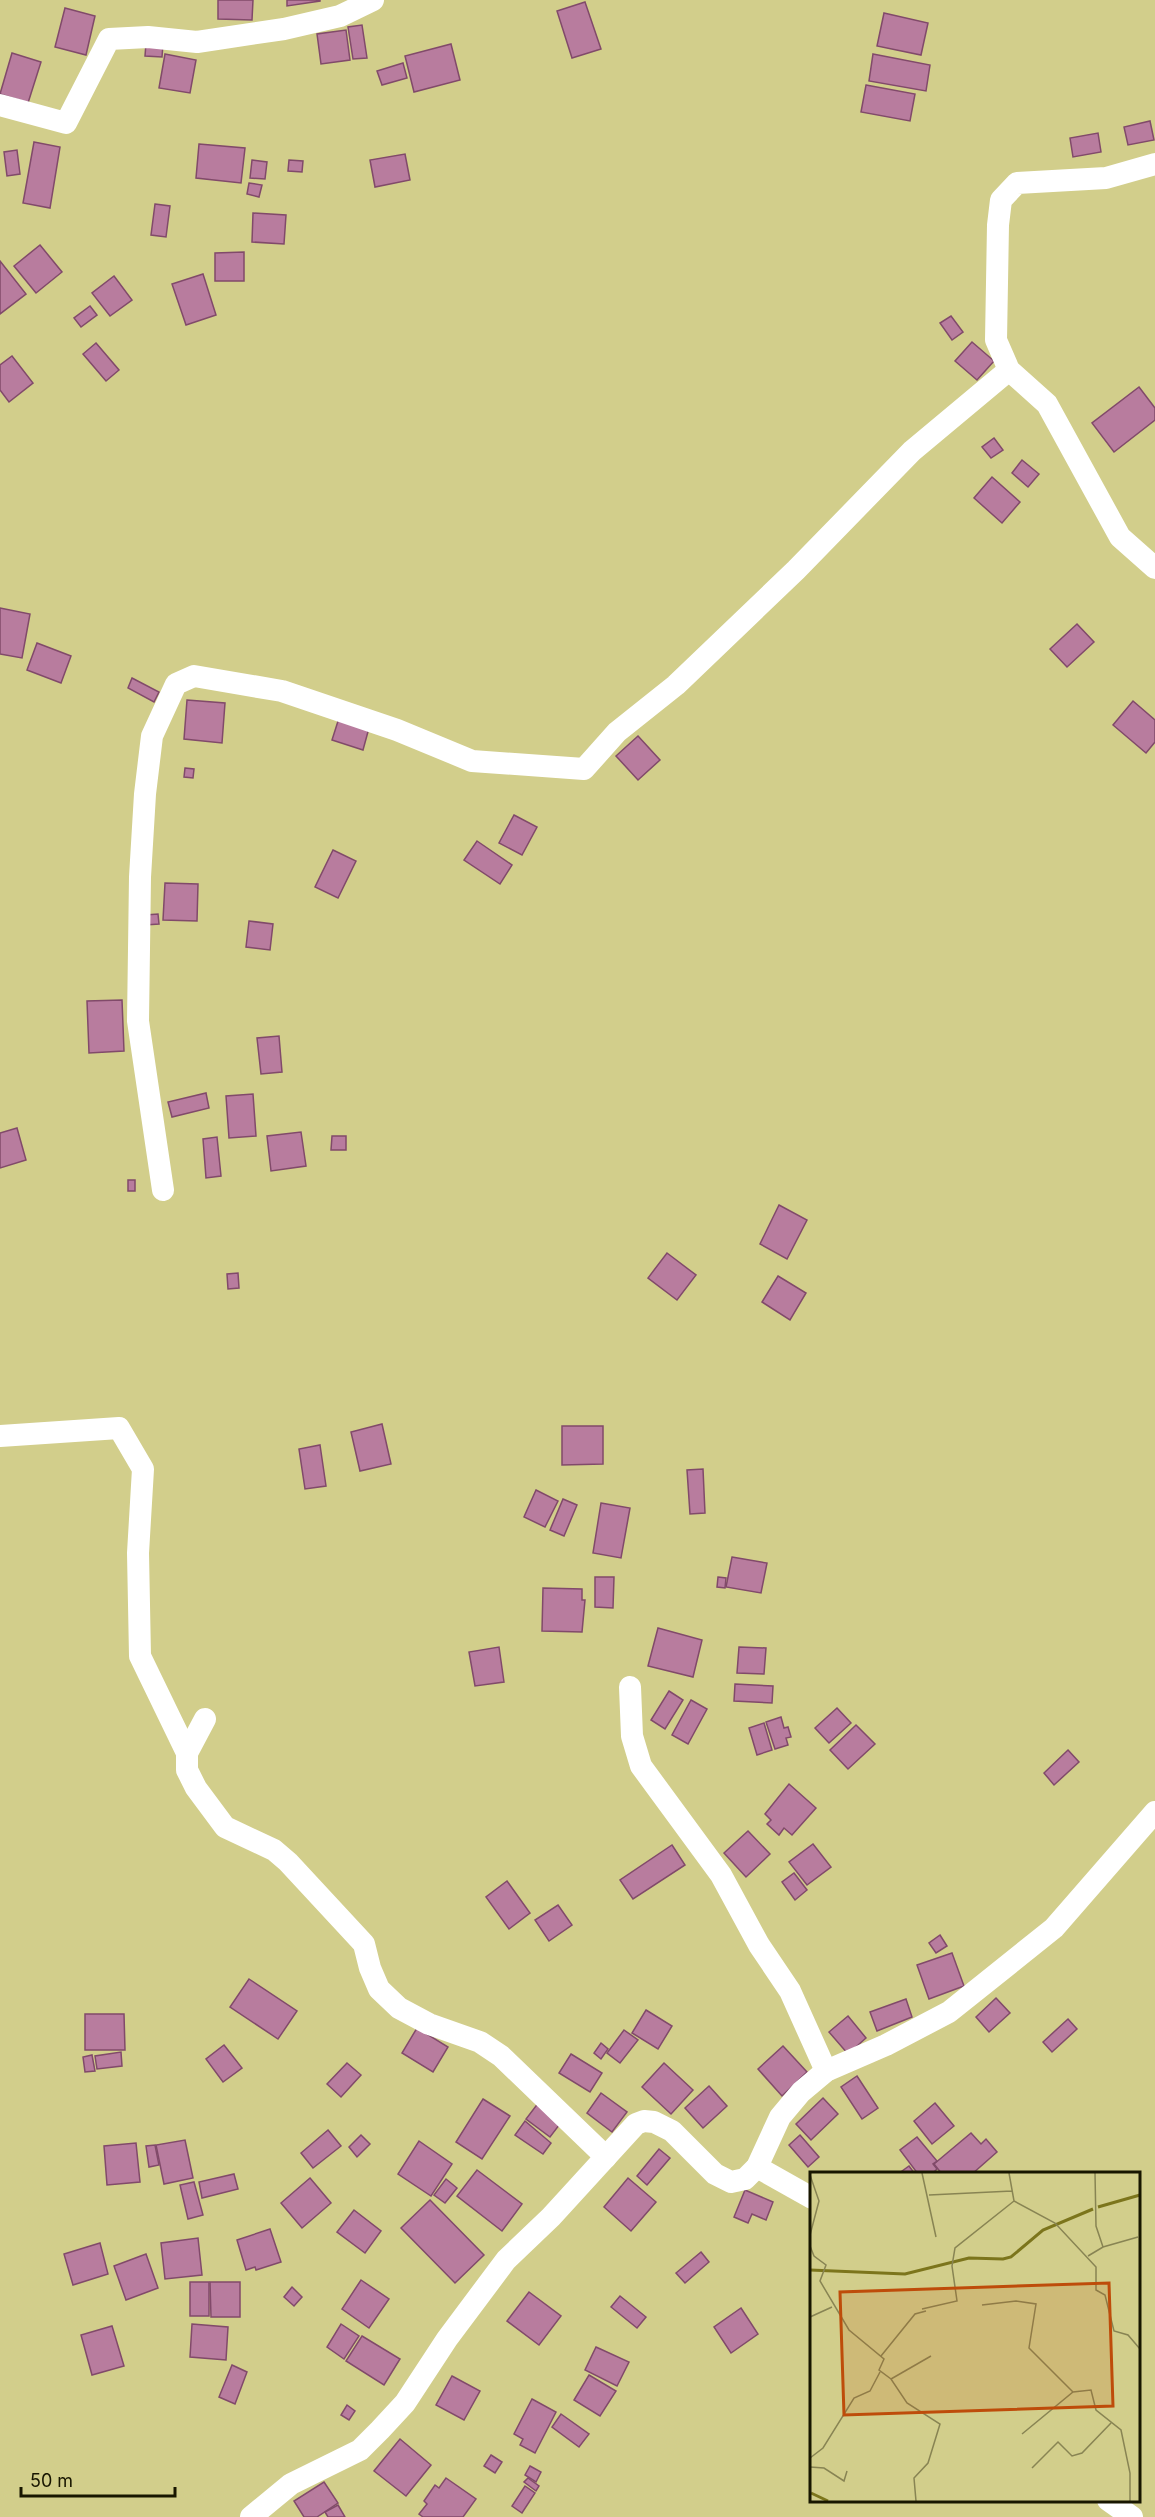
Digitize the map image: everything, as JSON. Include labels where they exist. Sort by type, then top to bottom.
[{"type":"street","points":[[0,105],[66,123],[109,39],[148,37],[197,42],[284,29],[340,16],[373,0]]},
{"type":"street","points":[[1155,164],[1106,178],[1017,183],[1001,200],[997,236],[996,340],[1009,370],[1047,404],[1120,537],[1155,568]]},
{"type":"street","points":[[163,1190],[138,1021],[140,877],[145,794],[152,735],[176,684],[194,676],[282,691],[398,730],[472,761],[584,769],[617,732],[676,685],[796,570],[912,451],[1009,370]]},
{"type":"street","points":[[0,1436],[119,1428],[143,1469],[138,1553],[140,1656],[187,1753],[187,1770],[196,1788],[225,1827],[274,1850],[364,1944],[370,1968],[379,1989],[399,2008],[429,2024],[480,2042],[501,2056],[606,2157]]},
{"type":"street","points":[[630,1687],[632,1736],[641,1766],[721,1875],[759,1944],[790,1991],[826,2071]]},
{"type":"street","points":[[187,1753],[205,1719]]},
{"type":"street","points":[[251,2517],[291,2484],[360,2450],[367,2443],[405,2403],[447,2339],[506,2260],[552,2217],[636,2124],[645,2121],[654,2122],[672,2131],[715,2174],[731,2182],[745,2179],[758,2167],[780,2117],[801,2092],[826,2071],[949,2012],[1054,1928],[1155,1812]]},
{"type":"street","points":[[758,2167],[810,2197]]},
{"type":"street","points":[[1111,2502],[1132,2517]]},
{"type":"building","points":[[218,0],[253,0],[252,20],[218,19]]},
{"type":"building","points":[[287,0],[320,0],[320,1],[287,6]]},
{"type":"building","points":[[585,2],[601,49],[572,58],[557,11]]},
{"type":"building","points":[[65,8],[95,16],[86,55],[55,47]]},
{"type":"building","points":[[884,13],[928,23],[921,55],[877,46]]},
{"type":"building","points":[[362,25],[367,58],[353,59],[348,27]]},
{"type":"building","points":[[346,30],[350,60],[321,64],[317,34]]},
{"type":"building","points":[[146,43],[163,44],[162,57],[145,56]]},
{"type":"building","points":[[451,44],[460,80],[414,92],[405,56]]},
{"type":"building","points":[[12,53],[41,62],[28,103],[0,94]]},
{"type":"building","points":[[165,54],[196,60],[190,93],[159,88]]},
{"type":"building","points":[[873,54],[930,65],[926,91],[869,81]]},
{"type":"building","points":[[403,63],[407,78],[382,85],[377,71]]},
{"type":"building","points":[[866,85],[915,94],[910,121],[861,112]]},
{"type":"building","points":[[1150,121],[1154,140],[1128,145],[1124,127]]},
{"type":"building","points":[[1098,133],[1101,152],[1073,157],[1070,138]]},
{"type":"building","points":[[34,142],[60,147],[50,208],[23,203]]},
{"type":"building","points":[[199,144],[245,148],[241,183],[196,178]]},
{"type":"building","points":[[17,150],[20,174],[7,176],[4,152]]},
{"type":"building","points":[[405,154],[410,180],[375,187],[370,160]]},
{"type":"building","points":[[252,160],[267,162],[265,179],[250,178]]},
{"type":"building","points":[[289,160],[303,161],[302,172],[288,171]]},
{"type":"building","points":[[249,183],[262,185],[259,197],[247,194]]},
{"type":"building","points":[[155,204],[170,206],[166,237],[151,235]]},
{"type":"building","points":[[253,213],[286,215],[284,244],[252,242]]},
{"type":"building","points":[[40,245],[62,272],[36,293],[14,266]]},
{"type":"building","points":[[244,252],[244,281],[215,281],[215,253]]},
{"type":"building","points":[[0,261],[26,294],[0,314]]},
{"type":"building","points":[[203,274],[216,315],[186,325],[172,284]]},
{"type":"building","points":[[114,276],[132,300],[110,316],[92,293]]},
{"type":"building","points":[[90,306],[97,315],[81,327],[74,318]]},
{"type":"building","points":[[951,316],[963,332],[952,340],[940,323]]},
{"type":"building","points":[[972,342],[994,361],[977,380],[955,361]]},
{"type":"building","points":[[96,343],[119,370],[106,381],[83,354]]},
{"type":"building","points":[[12,356],[33,383],[9,402],[0,390],[0,365]]},
{"type":"building","points":[[1139,387],[1155,408],[1155,420],[1114,452],[1092,423]]},
{"type":"building","points":[[994,438],[1003,450],[991,458],[982,447]]},
{"type":"building","points":[[1022,460],[1039,474],[1028,487],[1012,473]]},
{"type":"building","points":[[992,477],[1020,502],[1002,523],[974,498]]},
{"type":"building","points":[[0,608],[30,614],[22,658],[0,654]]},
{"type":"building","points":[[1077,624],[1094,642],[1067,667],[1050,649]]},
{"type":"building","points":[[37,643],[71,656],[61,683],[27,670]]},
{"type":"building","points":[[132,678],[159,692],[154,702],[128,688]]},
{"type":"building","points":[[187,700],[225,703],[222,743],[184,739]]},
{"type":"building","points":[[1133,701],[1155,720],[1155,742],[1146,753],[1113,725]]},
{"type":"building","points":[[339,718],[369,728],[363,750],[332,740]]},
{"type":"building","points":[[638,736],[660,760],[638,780],[616,756]]},
{"type":"building","points":[[185,768],[194,769],[193,778],[184,777]]},
{"type":"building","points":[[514,815],[537,827],[522,855],[499,843]]},
{"type":"building","points":[[477,841],[512,865],[500,884],[464,860]]},
{"type":"building","points":[[333,850],[356,861],[338,898],[315,887]]},
{"type":"building","points":[[165,883],[198,884],[197,921],[163,920]]},
{"type":"building","points":[[158,914],[159,924],[145,925],[145,915]]},
{"type":"building","points":[[249,921],[273,924],[270,950],[246,947]]},
{"type":"building","points":[[122,1000],[124,1051],[89,1053],[87,1001]]},
{"type":"building","points":[[279,1036],[282,1072],[261,1074],[257,1038]]},
{"type":"building","points":[[206,1093],[209,1108],[172,1117],[168,1102]]},
{"type":"building","points":[[253,1094],[256,1136],[229,1138],[226,1096]]},
{"type":"building","points":[[17,1128],[26,1160],[0,1168],[0,1133]]},
{"type":"building","points":[[301,1132],[306,1166],[271,1171],[267,1136]]},
{"type":"building","points":[[332,1136],[346,1136],[346,1150],[331,1150]]},
{"type":"building","points":[[217,1137],[221,1176],[206,1178],[203,1139]]},
{"type":"building","points":[[128,1180],[135,1180],[135,1191],[128,1191]]},
{"type":"building","points":[[779,1205],[807,1220],[787,1259],[760,1244]]},
{"type":"building","points":[[667,1253],[696,1275],[677,1300],[648,1278]]},
{"type":"building","points":[[238,1273],[239,1288],[228,1289],[227,1274]]},
{"type":"building","points":[[778,1276],[806,1293],[790,1320],[762,1302]]},
{"type":"building","points":[[382,1424],[391,1464],[360,1471],[351,1432]]},
{"type":"building","points":[[562,1426],[603,1426],[603,1464],[562,1465]]},
{"type":"building","points":[[320,1445],[326,1486],[305,1489],[299,1449]]},
{"type":"building","points":[[703,1469],[705,1513],[690,1514],[687,1470]]},
{"type":"building","points":[[536,1490],[558,1501],[545,1527],[524,1517]]},
{"type":"building","points":[[563,1499],[577,1505],[564,1536],[550,1530]]},
{"type":"building","points":[[601,1503],[630,1508],[621,1558],[593,1553]]},
{"type":"building","points":[[732,1557],[767,1563],[761,1593],[726,1587]]},
{"type":"building","points":[[595,1577],[614,1577],[613,1608],[595,1607]]},
{"type":"building","points":[[718,1577],[726,1578],[725,1588],[717,1587]]},
{"type":"building","points":[[543,1588],[582,1589],[582,1600],[585,1600],[582,1632],[542,1631]]},
{"type":"building","points":[[658,1628],[702,1640],[693,1677],[648,1666]]},
{"type":"building","points":[[499,1647],[504,1682],[475,1686],[469,1652]]},
{"type":"building","points":[[739,1647],[766,1648],[764,1674],[737,1673]]},
{"type":"building","points":[[735,1684],[773,1686],[772,1703],[734,1701]]},
{"type":"building","points":[[669,1691],[683,1700],[665,1729],[651,1720]]},
{"type":"building","points":[[691,1700],[707,1709],[688,1744],[672,1735]]},
{"type":"building","points":[[837,1708],[851,1723],[829,1743],[815,1728]]},
{"type":"building","points":[[781,1717],[784,1728],[788,1727],[791,1737],[786,1738],[788,1745],[775,1749],[766,1722]]},
{"type":"building","points":[[764,1723],[772,1750],[757,1755],[749,1728]]},
{"type":"building","points":[[856,1725],[875,1744],[848,1769],[830,1750]]},
{"type":"building","points":[[1068,1750],[1079,1762],[1054,1785],[1044,1773]]},
{"type":"building","points":[[789,1784],[816,1808],[792,1835],[784,1828],[779,1835],[767,1824],[771,1820],[765,1814]]},
{"type":"building","points":[[748,1831],[770,1854],[746,1877],[724,1853]]},
{"type":"building","points":[[813,1844],[831,1867],[807,1885],[789,1862]]},
{"type":"building","points":[[672,1845],[685,1865],[633,1899],[620,1880]]},
{"type":"building","points":[[794,1873],[807,1890],[795,1900],[782,1882]]},
{"type":"building","points":[[507,1881],[530,1913],[509,1929],[486,1897]]},
{"type":"building","points":[[558,1905],[572,1925],[549,1941],[535,1920]]},
{"type":"building","points":[[940,1935],[947,1946],[936,1953],[929,1943]]},
{"type":"building","points":[[952,1953],[964,1986],[929,1999],[917,1965]]},
{"type":"building","points":[[249,1979],[297,2011],[278,2039],[230,2007]]},
{"type":"building","points":[[996,1998],[1010,2013],[989,2032],[976,2017]]},
{"type":"building","points":[[906,1999],[912,2017],[877,2031],[870,2012]]},
{"type":"building","points":[[646,2010],[672,2026],[658,2049],[632,2033]]},
{"type":"building","points":[[85,2014],[124,2014],[125,2050],[85,2050]]},
{"type":"building","points":[[848,2016],[866,2038],[848,2054],[829,2032]]},
{"type":"building","points":[[1068,2019],[1077,2029],[1052,2052],[1043,2042]]},
{"type":"building","points":[[417,2028],[448,2047],[433,2072],[402,2053]]},
{"type":"building","points":[[624,2030],[638,2040],[620,2063],[607,2053]]},
{"type":"building","points":[[601,2043],[608,2049],[601,2059],[594,2053]]},
{"type":"building","points":[[224,2045],[242,2068],[223,2082],[206,2059]]},
{"type":"building","points":[[783,2046],[807,2072],[782,2096],[758,2069]]},
{"type":"building","points":[[121,2052],[122,2066],[97,2069],[95,2056]]},
{"type":"building","points":[[571,2054],[602,2073],[590,2092],[559,2073]]},
{"type":"building","points":[[92,2055],[95,2071],[85,2072],[83,2057]]},
{"type":"building","points":[[347,2063],[361,2075],[341,2097],[327,2084]]},
{"type":"building","points":[[664,2063],[693,2090],[671,2114],[642,2087]]},
{"type":"building","points":[[857,2076],[878,2108],[862,2119],[841,2087]]},
{"type":"building","points":[[709,2086],[727,2106],[703,2128],[685,2108]]},
{"type":"building","points":[[601,2093],[627,2112],[612,2132],[587,2113]]},
{"type":"building","points":[[823,2098],[838,2114],[811,2140],[796,2124]]},
{"type":"building","points":[[483,2099],[510,2116],[482,2159],[456,2142]]},
{"type":"building","points":[[539,2102],[563,2120],[550,2137],[526,2119]]},
{"type":"building","points":[[935,2103],[954,2126],[932,2144],[914,2121]]},
{"type":"building","points":[[525,2121],[551,2143],[543,2154],[515,2135]]},
{"type":"building","points":[[328,2130],[341,2146],[313,2168],[301,2153]]},
{"type":"building","points":[[971,2133],[981,2144],[986,2139],[997,2152],[974,2172],[940,2172],[934,2164]]},
{"type":"building","points":[[361,2135],[370,2144],[357,2157],[349,2147]]},
{"type":"building","points":[[800,2135],[819,2157],[808,2167],[789,2145]]},
{"type":"building","points":[[917,2137],[937,2161],[933,2164],[937,2169],[934,2172],[916,2172],[900,2150]]},
{"type":"building","points":[[185,2140],[193,2178],[164,2184],[156,2145]]},
{"type":"building","points":[[419,2141],[452,2164],[431,2196],[398,2174]]},
{"type":"building","points":[[136,2143],[140,2182],[107,2185],[104,2146]]},
{"type":"building","points":[[155,2145],[159,2165],[149,2167],[146,2146]]},
{"type":"building","points":[[659,2149],[670,2158],[647,2185],[637,2176]]},
{"type":"building","points":[[909,2166],[914,2172],[901,2172]]},
{"type":"building","points":[[477,2170],[522,2204],[502,2231],[457,2196]]},
{"type":"building","points":[[234,2174],[238,2189],[202,2198],[199,2182]]},
{"type":"building","points":[[310,2178],[331,2203],[302,2228],[281,2203]]},
{"type":"building","points":[[628,2178],[656,2202],[631,2231],[604,2207]]},
{"type":"building","points":[[446,2179],[457,2188],[445,2203],[434,2195]]},
{"type":"building","points":[[194,2182],[203,2215],[188,2219],[180,2185]]},
{"type":"building","points":[[745,2190],[773,2202],[766,2220],[752,2214],[748,2223],[734,2217]]},
{"type":"building","points":[[430,2200],[484,2255],[455,2283],[401,2228]]},
{"type":"building","points":[[354,2210],[381,2231],[365,2253],[337,2232]]},
{"type":"building","points":[[270,2229],[281,2262],[256,2270],[255,2267],[246,2270],[237,2240]]},
{"type":"building","points":[[198,2238],[202,2275],[165,2279],[161,2243]]},
{"type":"building","points":[[100,2243],[108,2274],[73,2285],[64,2254]]},
{"type":"building","points":[[701,2252],[709,2262],[685,2283],[676,2273]]},
{"type":"building","points":[[146,2254],[158,2288],[126,2300],[114,2266]]},
{"type":"building","points":[[361,2280],[389,2299],[369,2328],[342,2309]]},
{"type":"building","points":[[190,2282],[209,2282],[209,2316],[190,2316]]},
{"type":"building","points":[[210,2282],[240,2282],[240,2317],[211,2317]]},
{"type":"building","points":[[292,2287],[302,2297],[294,2306],[284,2297]]},
{"type":"building","points":[[529,2292],[561,2316],[539,2345],[507,2321]]},
{"type":"building","points":[[620,2296],[646,2317],[637,2328],[611,2307]]},
{"type":"building","points":[[741,2308],[758,2334],[731,2353],[714,2327]]},
{"type":"building","points":[[192,2324],[228,2327],[226,2360],[190,2357]]},
{"type":"building","points":[[341,2324],[359,2336],[344,2359],[327,2347]]},
{"type":"building","points":[[112,2326],[124,2366],[92,2375],[81,2335]]},
{"type":"building","points":[[362,2336],[400,2359],[384,2385],[346,2361]]},
{"type":"building","points":[[596,2347],[629,2362],[617,2386],[585,2370]]},
{"type":"building","points":[[232,2365],[247,2372],[235,2404],[219,2397]]},
{"type":"building","points":[[589,2375],[616,2391],[600,2416],[574,2400]]},
{"type":"building","points":[[452,2376],[480,2391],[464,2420],[436,2405]]},
{"type":"building","points":[[532,2399],[556,2412],[535,2453],[520,2445],[523,2439],[514,2434]]},
{"type":"building","points":[[347,2405],[355,2411],[349,2420],[341,2415]]},
{"type":"building","points":[[561,2414],[589,2434],[579,2447],[552,2427]]},
{"type":"building","points":[[400,2439],[431,2465],[406,2496],[374,2471]]},
{"type":"building","points":[[491,2455],[502,2462],[495,2473],[484,2466]]},
{"type":"building","points":[[530,2466],[541,2472],[536,2482],[525,2475]]},
{"type":"building","points":[[446,2478],[476,2499],[463,2517],[423,2517],[419,2514],[427,2504],[424,2501],[435,2485],[439,2488]]},
{"type":"building","points":[[528,2478],[539,2486],[536,2491],[524,2482]]},
{"type":"building","points":[[324,2482],[338,2503],[317,2517],[304,2517],[294,2501]]},
{"type":"building","points":[[525,2486],[535,2493],[522,2513],[512,2506]]},
{"type":"building","points":[[338,2505],[345,2517],[328,2517],[325,2512]]}]
